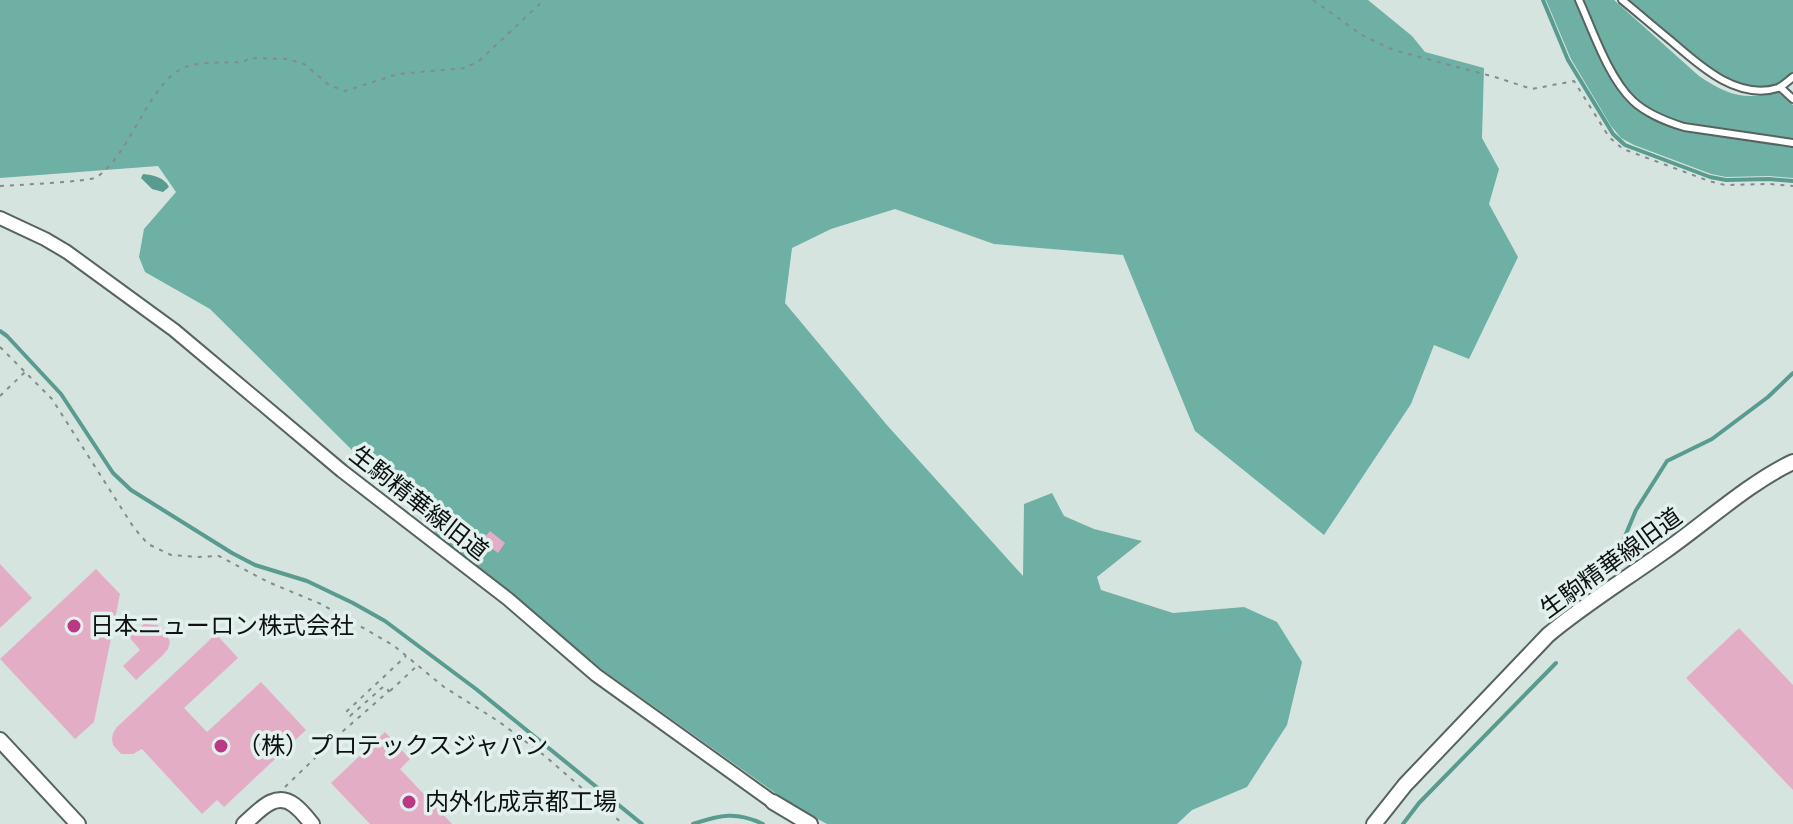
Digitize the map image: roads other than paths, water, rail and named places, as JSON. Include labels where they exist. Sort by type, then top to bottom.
[{"type":"street","name":"生駒精華線旧道","points":[[0,218],[67,252],[174,330],[342,471],[508,599],[596,675],[773,802],[810,824]]},
{"type":"street","name":"生駒精華線旧道","points":[[1374,824],[1405,785],[1548,635],[1764,478],[1793,462]]},
{"type":"street","points":[[0,740],[78,824]]},
{"type":"street","points":[[244,824],[271,801],[281,800],[294,804],[312,824]]},
{"type":"lane","points":[[1579,0],[1616,77],[1632,100],[1643,109],[1684,127],[1793,143]]},
{"type":"lane","points":[[1622,0],[1713,75],[1732,84],[1760,90],[1780,87],[1793,77]]},
{"type":"lane","points":[[1780,87],[1793,99]]},
{"type":"waterway","points":[[1543,0],[1568,60],[1613,134],[1625,145],[1710,177],[1793,181]]},
{"type":"waterway","points":[[0,331],[61,394],[113,473],[131,490],[255,565],[307,581],[385,621],[476,689],[642,824]]},
{"type":"waterway","points":[[1610,572],[1636,510],[1667,461],[1712,439],[1768,397],[1793,373]]},
{"type":"waterway","points":[[1403,824],[1419,803],[1556,663]]},
{"type":"waterway","points":[[693,824],[728,816],[744,817],[763,824]]},
{"type":"place","name":"日本ニューロン株式会社","points":[[74,626]]},
{"type":"place","name":"（株）プロテックスジャパン","points":[[221,746]]},
{"type":"place","name":"内外化成京都工場","points":[[409,802]]}]
